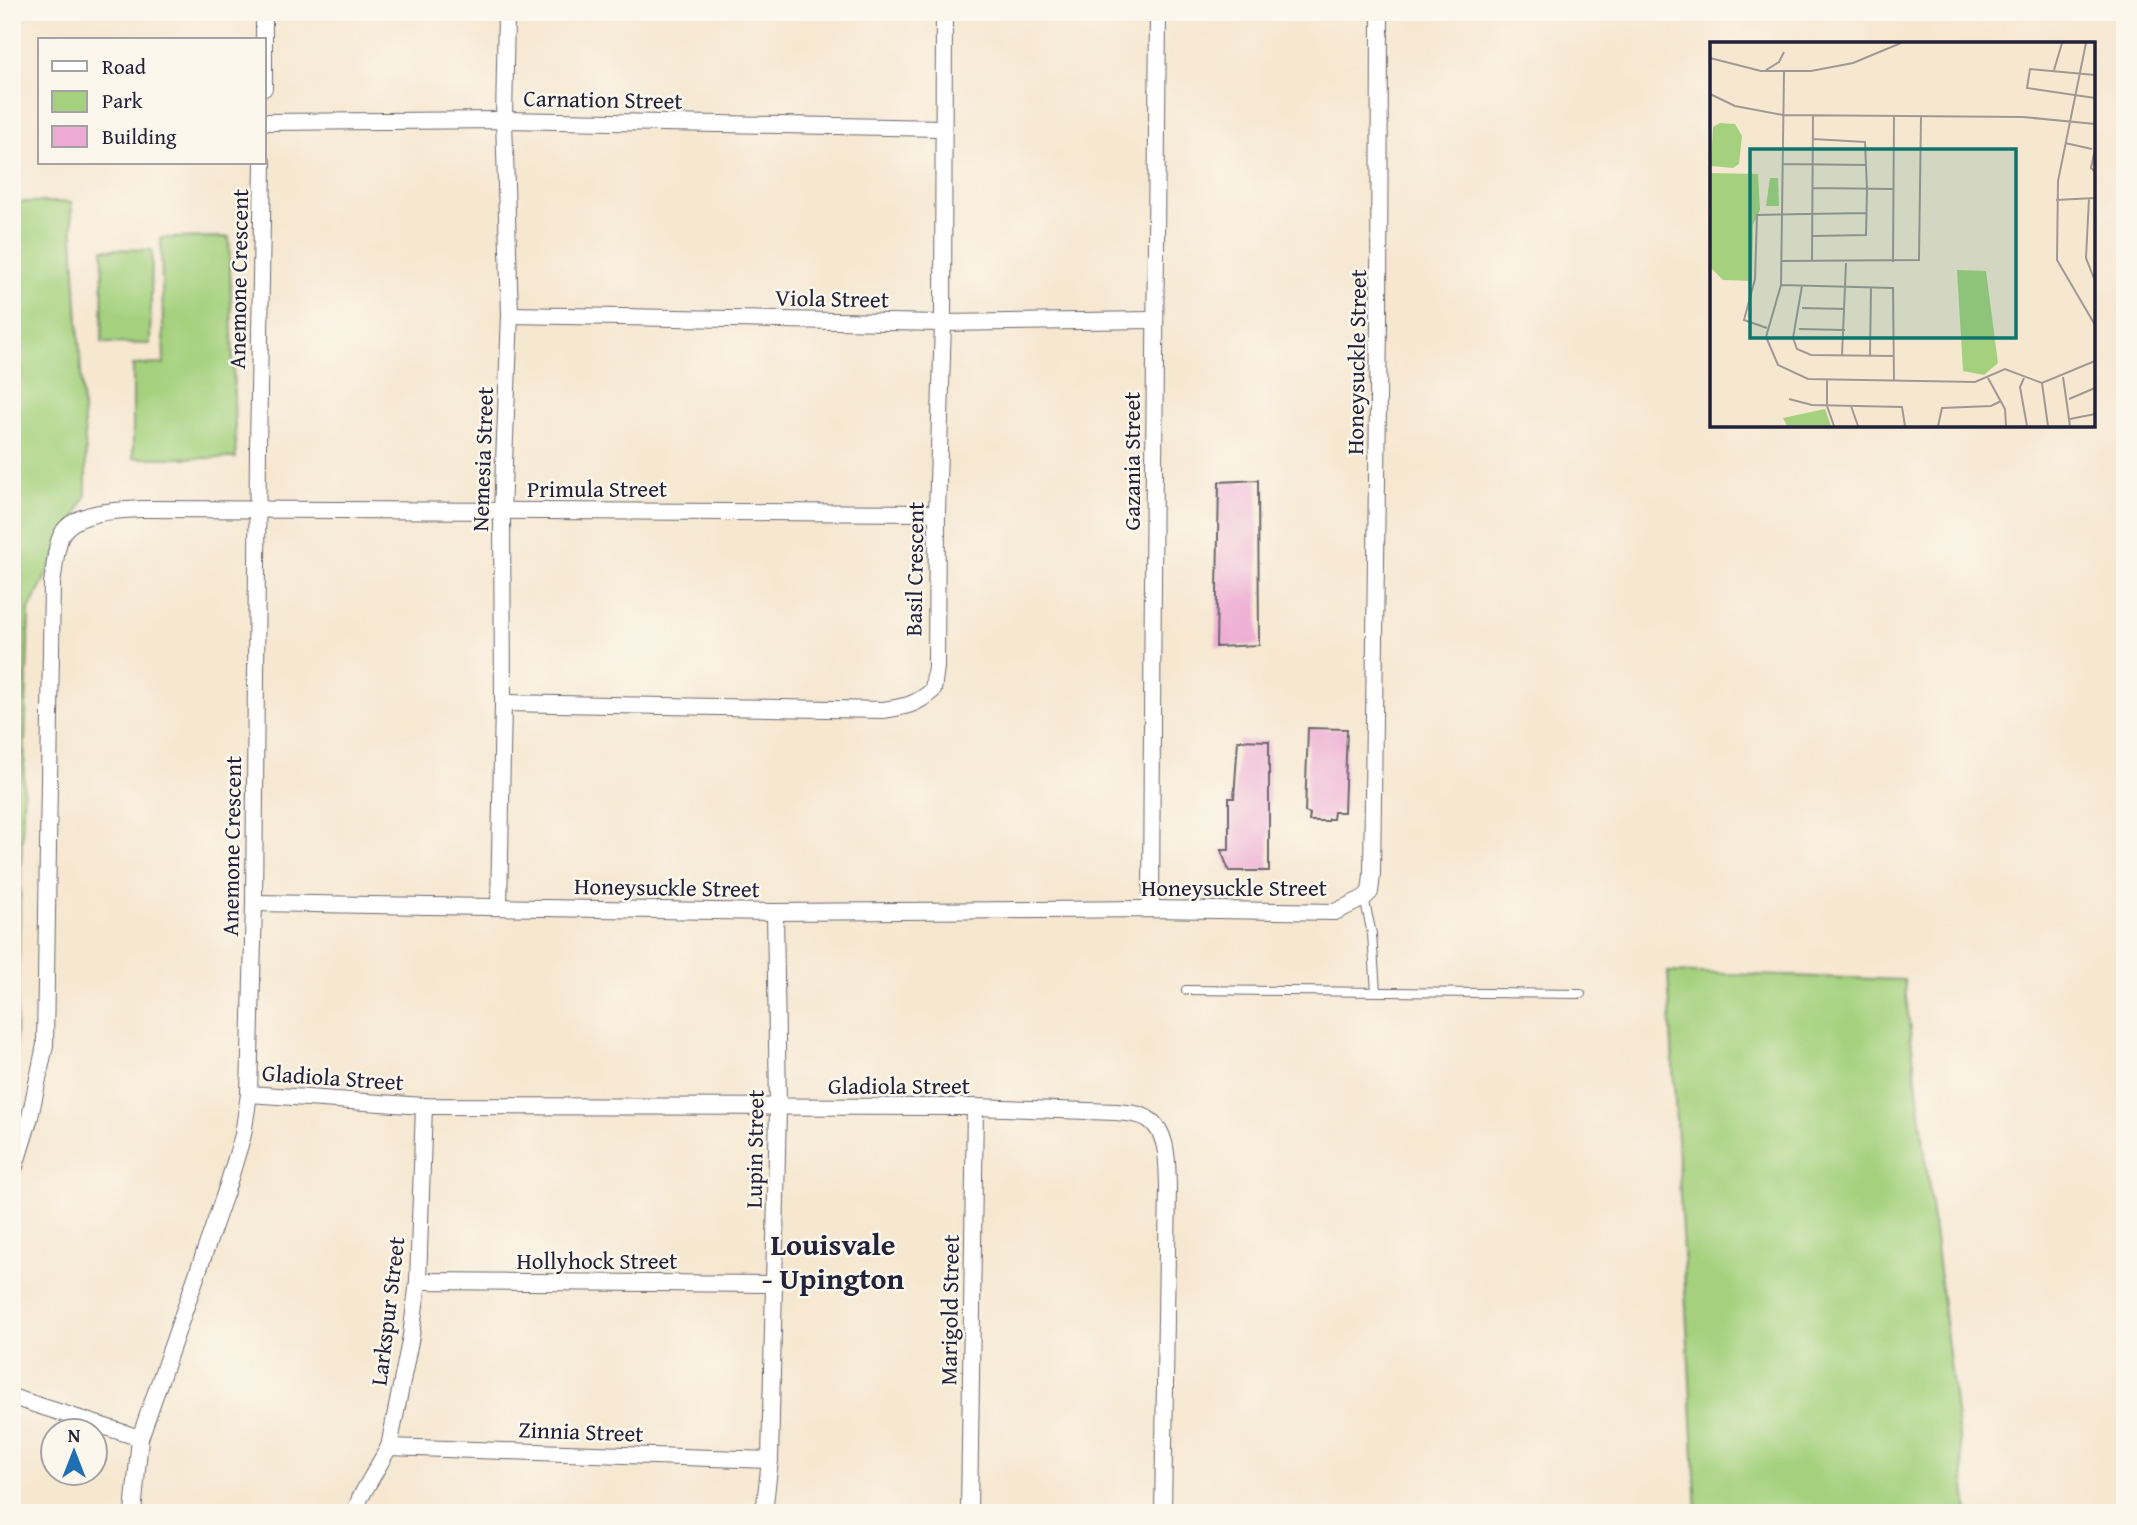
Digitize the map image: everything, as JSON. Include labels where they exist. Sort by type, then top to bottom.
[{"type":"street","points":[[264,12],[264,38]]},
{"type":"street","name":"Nemesia Street","points":[[499,907],[503,703],[502,510],[510,315],[504,120],[506,12]]},
{"type":"street","name":"Basil Crescent","points":[[503,703],[883,710],[902,708],[919,702],[933,690],[936,667],[937,513],[943,323],[944,12]]},
{"type":"street","name":"Gazania Street","points":[[1151,909],[1155,456],[1153,320],[1158,12]]},
{"type":"street","name":"Honeysuckle Street","points":[[254,904],[775,912],[1151,909],[1335,912],[1364,898],[1370,892],[1372,875],[1380,12]]},
{"type":"street","name":"Carnation Street","points":[[266,122],[504,120],[942,128]]},
{"type":"street","name":"Anemone Crescent","points":[[133,1513],[140,1438],[226,1191],[243,1135],[249,1094],[254,904],[263,164]]},
{"type":"street","name":"Viola Street","points":[[510,315],[943,323],[1153,320]]},
{"type":"street","name":"Primula Street","points":[[12,1176],[30,1117],[45,1045],[52,583],[60,538],[67,527],[86,517],[110,510],[937,513]]},
{"type":"street","name":"Lupin Street","points":[[764,1513],[771,1460],[775,1284],[778,1108],[775,912]]},
{"type":"street","name":"Gladiola Street","points":[[249,1094],[424,1106],[975,1108],[1135,1114],[1150,1119],[1160,1133],[1166,1153],[1168,1186],[1163,1513]]},
{"type":"street","name":"Larkspur Street","points":[[355,1513],[360,1498],[389,1447],[411,1336],[418,1281],[424,1106]]},
{"type":"street","name":"Marigold Street","points":[[969,1513],[975,1108]]},
{"type":"street","name":"Hollyhock Street","points":[[418,1281],[775,1284]]},
{"type":"street","points":[[12,1397],[140,1438]]},
{"type":"street","name":"Zinnia Street","points":[[389,1447],[771,1460]]},
{"type":"lane","points":[[1364,898],[1371,934],[1376,992]]},
{"type":"lane","points":[[1185,990],[1581,994]]},
{"type":"green space","points":[[12,202],[71,202],[86,460],[86,495],[29,610],[15,1067],[12,1067]]},
{"type":"green space","points":[[229,237],[236,458],[133,458],[133,365],[164,364],[161,238]]},
{"type":"green space","points":[[103,249],[152,250],[150,344],[102,343]]},
{"type":"green space","points":[[1668,972],[1904,980],[1968,1513],[1697,1513]]},
{"type":"building","points":[[1258,480],[1259,645],[1216,647],[1219,482]]},
{"type":"building","points":[[1308,728],[1347,729],[1344,812],[1334,812],[1333,819],[1328,821],[1309,821],[1310,814],[1305,812]]},
{"type":"building","points":[[1238,740],[1269,741],[1269,871],[1229,871],[1221,850],[1229,850],[1229,798],[1234,798]]},
{"type":"district","name":"Louisvale - Upington","points":[[833,1261]]}]
